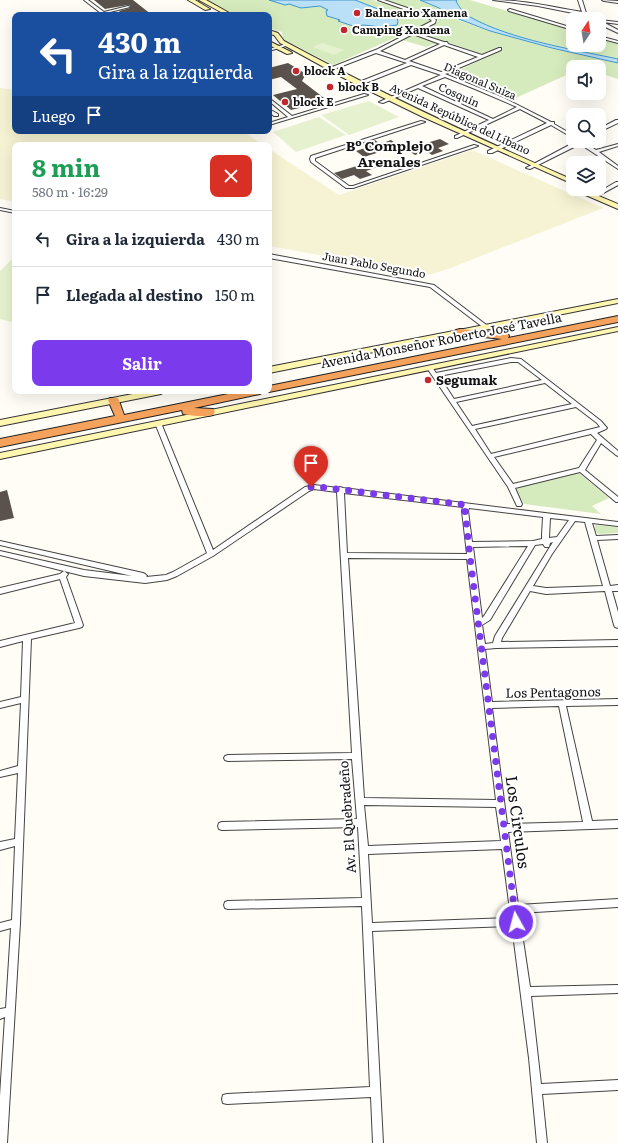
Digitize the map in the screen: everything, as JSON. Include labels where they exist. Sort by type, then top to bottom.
[{"type":"highway","name":"Avenida Monseñor Roberto José Tavella","points":[[272,382],[481,334],[504,336],[618,313]]},
{"type":"highway","name":"Avenida Monseñor Roberto José Tavella","points":[[272,388],[618,318]]},
{"type":"highway","points":[[460,332],[481,334]]},
{"type":"highway","points":[[0,437],[216,394]]},
{"type":"highway","points":[[0,443],[245,394]]},
{"type":"highway","points":[[114,400],[119,414]]},
{"type":"highway","points":[[171,409],[209,412]]},
{"type":"street","points":[[86,0],[102,12]]},
{"type":"street","points":[[191,0],[211,5],[224,12]]},
{"type":"street","points":[[331,73],[375,50],[431,24],[434,20],[430,16],[380,0]]},
{"type":"street","points":[[495,0],[513,1],[574,12]]},
{"type":"street","points":[[580,0],[583,12]]},
{"type":"street","points":[[604,0],[618,2]]},
{"type":"street","points":[[202,3],[214,12]]},
{"type":"street","points":[[112,12],[128,7]]},
{"type":"street","points":[[510,10],[566,27]]},
{"type":"street","points":[[606,22],[618,23]]},
{"type":"street","points":[[606,26],[618,32]]},
{"type":"street","name":"Avenida República del Líbano","points":[[272,33],[276,34],[279,40],[331,73],[389,98],[460,135],[476,146],[566,180]]},
{"type":"street","points":[[412,33],[446,43],[482,57]]},
{"type":"street","points":[[272,41],[277,37]]},
{"type":"street","points":[[606,39],[618,42]]},
{"type":"street","points":[[406,61],[446,43]]},
{"type":"street","name":"Avenida República del Líbano","points":[[272,44],[323,72],[331,73]]},
{"type":"street","points":[[272,49],[287,45]]},
{"type":"street","points":[[381,102],[500,49]]},
{"type":"street","name":"Diagonal Suiza","points":[[375,50],[443,74],[552,123],[566,132]]},
{"type":"street","points":[[351,87],[412,63]]},
{"type":"street","name":"Avenida República del Líbano","points":[[344,84],[423,122],[497,149],[566,184]]},
{"type":"street","name":"Cosquín","points":[[418,86],[492,120]]},
{"type":"street","points":[[272,123],[291,116],[366,95]]},
{"type":"street","points":[[272,101],[291,116]]},
{"type":"street","points":[[460,135],[519,108]]},
{"type":"street","points":[[272,112],[276,115]]},
{"type":"street","points":[[606,127],[618,121]]},
{"type":"street","points":[[423,122],[313,157],[312,160],[352,188],[476,146]]},
{"type":"street","points":[[490,152],[552,123]]},
{"type":"street","points":[[595,152],[618,146]]},
{"type":"street","points":[[531,167],[567,148]]},
{"type":"street","points":[[590,148],[618,168]]},
{"type":"street","points":[[606,190],[618,183]]},
{"type":"street","points":[[598,196],[618,207]]},
{"type":"street","points":[[600,196],[618,201]]},
{"type":"street","points":[[0,209],[12,211]]},
{"type":"street","name":"Juan Pablo Segundo","points":[[272,257],[432,286],[481,334]]},
{"type":"street","points":[[481,334],[618,301]]},
{"type":"street","points":[[0,456],[618,329]]},
{"type":"street","points":[[272,369],[460,332]]},
{"type":"street","points":[[436,375],[515,360],[521,361],[599,422],[604,428],[490,456]]},
{"type":"street","points":[[430,368],[511,487],[519,504]]},
{"type":"street","points":[[453,401],[547,381]]},
{"type":"street","points":[[0,423],[145,394]]},
{"type":"street","points":[[471,428],[577,405]]},
{"type":"street","points":[[158,423],[211,554]]},
{"type":"street","points":[[592,432],[618,454]]},
{"type":"street","points":[[511,487],[581,470],[600,440]]},
{"type":"street","points":[[581,470],[618,500]]},
{"type":"street","points":[[0,553],[68,569],[132,579],[145,580],[157,578],[175,574],[211,554],[307,489],[319,487],[618,524]]},
{"type":"street","name":"Av. El Quebradeño","points":[[340,489],[360,823],[364,850],[378,1143]]},
{"type":"street","name":"Los Circulos","points":[[467,505],[465,511],[470,557],[500,804],[538,1089],[542,1143]]},
{"type":"street","points":[[547,516],[545,535],[550,552]]},
{"type":"street","points":[[496,645],[498,638],[530,588],[550,552],[573,519]]},
{"type":"street","points":[[588,520],[618,625]]},
{"type":"street","points":[[594,538],[618,537]]},
{"type":"street","points":[[469,545],[533,543],[558,539]]},
{"type":"street","points":[[0,543],[157,578]]},
{"type":"street","points":[[478,625],[487,618],[533,543]]},
{"type":"street","points":[[344,555],[470,557]]},
{"type":"street","points":[[0,590],[62,576],[73,560]]},
{"type":"street","points":[[0,644],[79,625],[62,576]]},
{"type":"street","points":[[530,588],[546,591],[618,588]]},
{"type":"street","points":[[2,1143],[5,1013],[16,923],[27,638]]},
{"type":"street","points":[[481,647],[496,645],[618,643]]},
{"type":"street","points":[[0,705],[25,699]]},
{"type":"street","name":"Los Pentagonos","points":[[489,705],[618,702]]},
{"type":"street","points":[[562,704],[588,824]]},
{"type":"street","points":[[228,758],[356,756]]},
{"type":"street","points":[[0,774],[22,768]]},
{"type":"street","points":[[359,801],[500,804]]},
{"type":"street","points":[[222,826],[360,823]]},
{"type":"street","points":[[504,828],[618,824]]},
{"type":"street","points":[[0,846],[18,842]]},
{"type":"street","points":[[364,850],[506,845]]},
{"type":"street","points":[[228,905],[366,902]]},
{"type":"street","points":[[515,909],[618,903]]},
{"type":"street","points":[[368,927],[516,922]]},
{"type":"street","points":[[0,927],[16,923]]},
{"type":"street","points":[[526,992],[618,989]]},
{"type":"street","points":[[538,1089],[618,1085]]},
{"type":"street","points":[[227,1099],[375,1092]]},
{"type":"shaded area","points":[[0,88],[12,90],[12,134],[246,134],[258,142],[12,142],[12,201],[0,199]]},
{"type":"shaded area","points":[[472,150],[566,192],[566,196],[576,196],[603,208],[448,269],[418,278],[387,267],[272,247],[272,151],[339,195]]},
{"type":"green space","name":"Camping Xamena","points":[[206,0],[373,0],[430,18],[431,22],[333,65],[283,39],[282,32],[272,29],[272,12],[230,12]]},
{"type":"green space","points":[[382,0],[419,0],[438,8],[450,17],[489,31],[566,52],[605,60],[566,60],[566,75],[509,101],[449,75],[489,56],[443,41],[426,47],[402,40],[434,24],[438,21],[437,18]]},
{"type":"green space","points":[[470,0],[566,28],[566,49],[522,38],[486,25],[470,17],[455,1]]},
{"type":"green space","points":[[606,40],[618,43],[618,59],[581,52],[606,52]]},
{"type":"green space","points":[[322,43],[344,50],[334,55],[313,47]]},
{"type":"green space","points":[[606,60],[618,63],[618,79],[606,75]]},
{"type":"green space","points":[[369,101],[399,117],[349,135],[321,115]]},
{"type":"green space","points":[[319,117],[346,135],[296,152],[273,132]]},
{"type":"green space","points":[[12,259],[12,322],[0,319],[0,271]]},
{"type":"green space","points":[[576,473],[580,474],[609,498],[592,506],[601,514],[524,504],[515,487]]},
{"type":"green space","points":[[595,525],[618,527],[618,533],[599,534],[595,532]]},
{"type":"water","name":"Balneario Xamena","points":[[269,0],[355,0],[397,17],[398,22],[397,25],[382,27],[363,25],[356,27],[327,16],[326,11],[328,10],[320,6],[301,8]]},
{"type":"water","points":[[420,0],[457,0],[456,1],[459,6],[466,14],[486,25],[523,38],[566,48],[566,51],[490,31],[451,16],[439,8]]},
{"type":"water","points":[[570,52],[585,52],[618,59],[618,63]]},
{"type":"building","points":[[94,0],[133,0],[148,12],[119,11],[130,8],[131,6],[128,5],[105,9]]},
{"type":"building","points":[[288,63],[306,74],[302,81],[328,101],[291,110],[273,95],[297,89],[281,77],[272,79],[272,67]]},
{"type":"building","points":[[440,139],[449,144],[438,148],[443,151],[432,155],[426,151],[415,155],[406,149]]},
{"type":"building","points":[[375,140],[380,144],[391,140],[399,146],[364,157],[356,151],[368,147],[363,144]]},
{"type":"building","points":[[370,162],[378,167],[366,171],[372,175],[360,179],[354,175],[342,179],[334,173]]},
{"type":"building","points":[[7,490],[14,518],[0,521],[0,492]]},
{"type":"place","name":"Balneario Xamena","points":[[357,13]]},
{"type":"place","name":"Camping Xamena","points":[[344,30]]},
{"type":"place","name":"block A","points":[[296,71]]},
{"type":"place","name":"block B","points":[[330,87]]},
{"type":"place","name":"block E","points":[[285,102]]},
{"type":"place","name":"Segumak","points":[[428,380]]},
{"type":"district","name":"Bº Complejo Arenales","points":[[389,154]]},
{"type":"route","points":[[311,487],[467,505],[465,511],[470,557],[516,922]]}]
